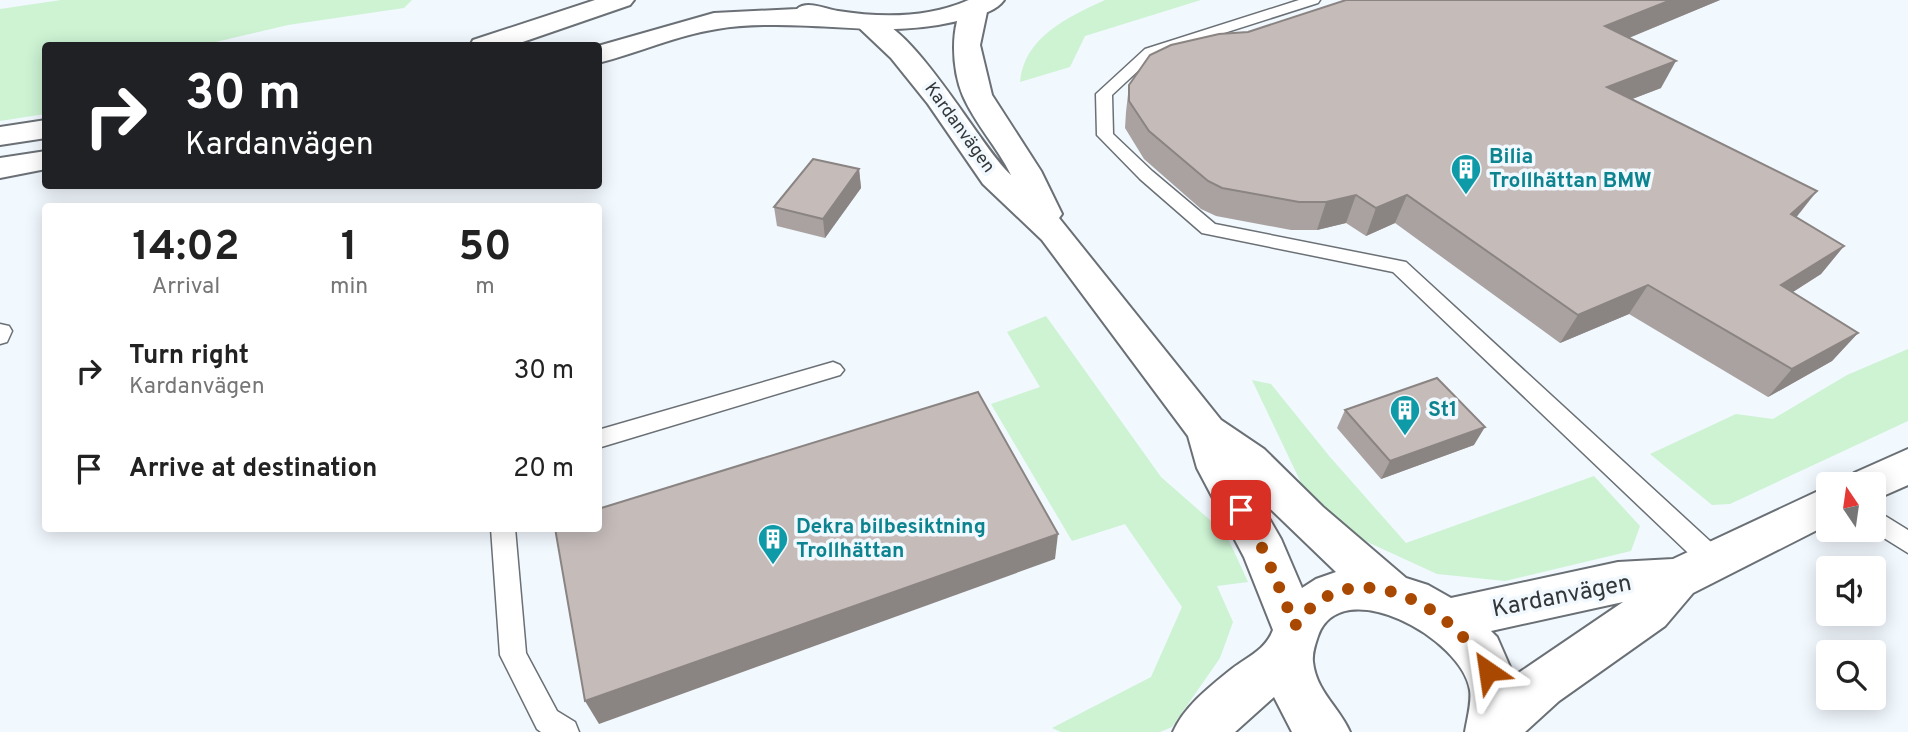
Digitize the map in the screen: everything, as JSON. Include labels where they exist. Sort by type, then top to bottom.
[{"type":"main road","points":[[495,42],[621,0]]},
{"type":"main road","points":[[780,0],[811,13],[866,22],[923,20],[983,4]]},
{"type":"main road","name":"Kardanvägen","points":[[983,4],[966,45],[977,95],[1025,171],[1054,232]]},
{"type":"main road","points":[[602,54],[714,21],[769,17],[833,18]]},
{"type":"main road","name":"Kardanvägen","points":[[866,22],[901,51],[939,98],[994,177],[1054,232],[1207,431],[1249,461],[1308,520],[1389,592]]},
{"type":"main road","points":[[0,136],[42,130]]},
{"type":"main road","points":[[0,168],[42,161]]},
{"type":"main road","name":"Kardanvägen","points":[[1207,431],[1218,468],[1265,553],[1292,642],[1297,693],[1306,710],[1324,732]]},
{"type":"main road","points":[[1886,477],[1908,466]]},
{"type":"main road","name":"Kardanvägen","points":[[1492,730],[1541,685],[1648,611],[1695,570],[1816,511]]},
{"type":"main road","name":"Kardanvägen","points":[[1448,620],[1618,582],[1695,570]]},
{"type":"main road","points":[[1199,732],[1292,642],[1317,601],[1332,593],[1369,588],[1419,601],[1448,620],[1478,652],[1495,690],[1496,709],[1492,730]]},
{"type":"lane","points":[[1313,0],[1150,52],[1104,93],[1105,135],[1146,175],[1209,229],[1399,267],[1695,570]]},
{"type":"lane","points":[[0,331],[0,337]]},
{"type":"lane","points":[[602,438],[833,370]]},
{"type":"lane","points":[[1886,527],[1908,543]]},
{"type":"lane","points":[[503,532],[513,655],[547,720],[565,732]]},
{"type":"green space","points":[[61,0],[412,0],[404,8],[288,25],[216,42],[42,42],[42,114],[0,121],[0,9]]},
{"type":"green space","points":[[1105,0],[1201,0],[1085,36],[1070,67],[1020,82],[1023,66],[1030,53],[1050,30]]},
{"type":"green space","points":[[1046,316],[1161,477],[1226,534],[1248,582],[1217,586],[1233,622],[1220,658],[1172,727],[1160,732],[1061,732],[1052,728],[1151,677],[1182,607],[1125,524],[1072,541],[991,404],[1040,387],[1007,332]]},
{"type":"green space","points":[[1908,349],[1908,421],[1730,504],[1712,505],[1650,454],[1736,414],[1773,419],[1847,375]]},
{"type":"green space","points":[[1252,380],[1271,384],[1330,457],[1406,543],[1594,476],[1640,526],[1631,551],[1505,581],[1437,574],[1350,534],[1304,489]]},
{"type":"building","name":"Bilia Trollhättan BMW","points":[[1346,0],[1671,0],[1605,26],[1676,61],[1607,87],[1817,191],[1791,214],[1844,246],[1781,285],[1858,333],[1792,369],[1648,285],[1578,315],[1407,195],[1376,208],[1356,195],[1326,202],[1299,202],[1222,188],[1208,181],[1149,131],[1129,101],[1129,85],[1150,55],[1171,45],[1219,34],[1248,32]]},
{"type":"building","points":[[813,159],[859,169],[823,219],[774,207]]},
{"type":"building","points":[[1437,378],[1485,427],[1390,461],[1345,410]]},
{"type":"building","name":"Dekra bilbesiktning Trollhättan","points":[[978,392],[1058,534],[585,701],[556,532],[602,532],[602,508]]},
{"type":"place","name":"Bilia Trollhättan BMW","points":[[1466,196]]},
{"type":"place","name":"St1","points":[[1405,437]]},
{"type":"place","name":"Dekra bilbesiktning Trollhättan","points":[[773,566]]},
{"type":"route","points":[[1241,510],[1265,553],[1295,626],[1317,601],[1332,593],[1369,588],[1389,592],[1419,601],[1448,620],[1464,634],[1488,671]]}]
